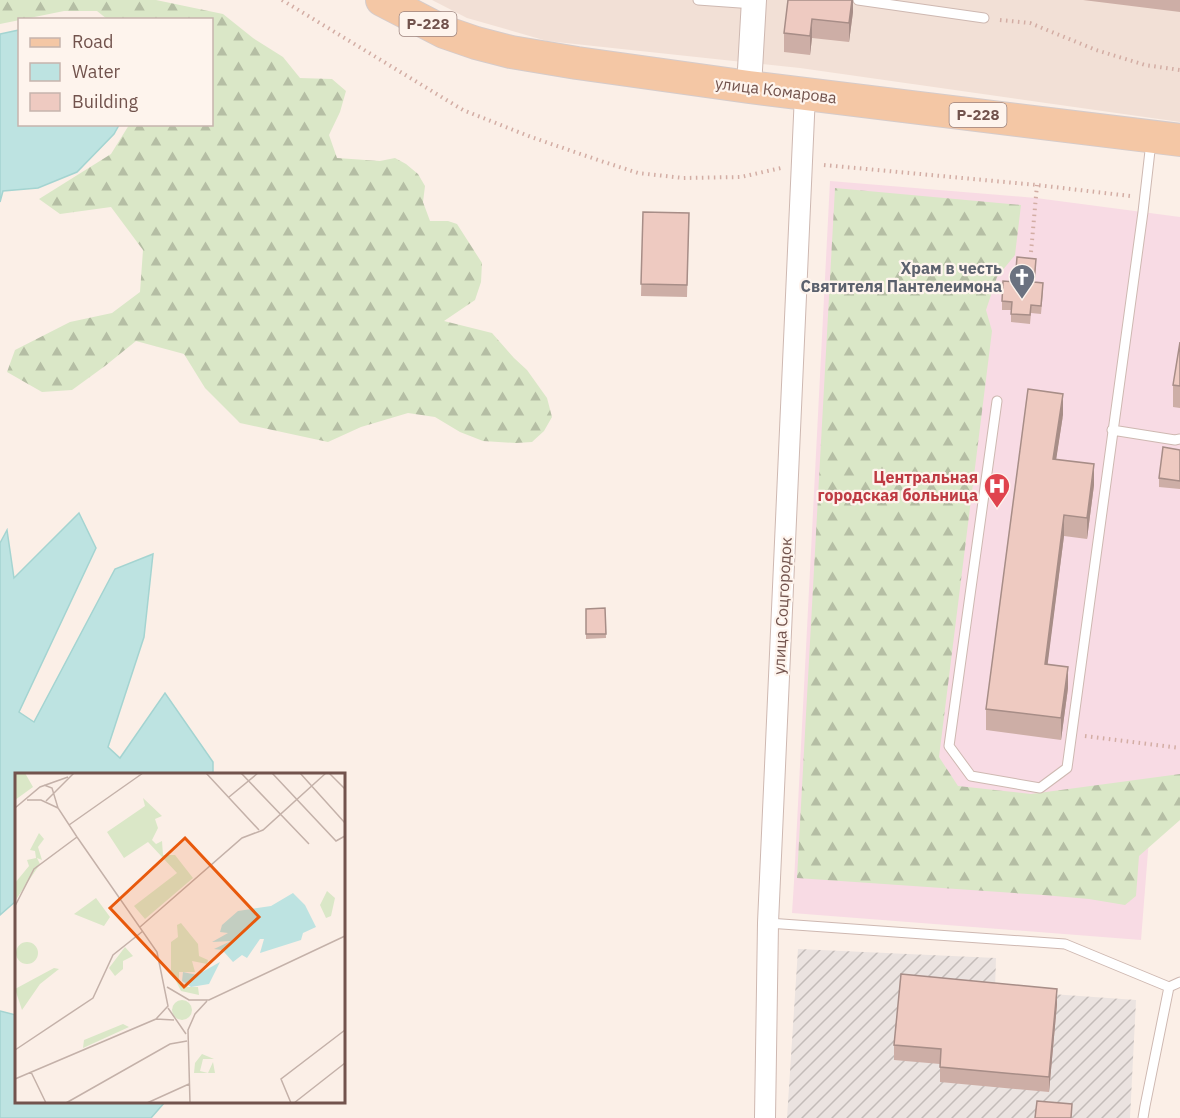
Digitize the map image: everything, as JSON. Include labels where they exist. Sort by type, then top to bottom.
[{"type":"main road","name":"улица Комарова","points":[[382,0],[444,32],[502,50],[749,87],[1166,138]]},
{"type":"street","points":[[749,87],[754,2]]},
{"type":"street","name":"улица Соцгородок","points":[[765,1118],[768,923],[805,94]]},
{"type":"lane","points":[[698,0],[754,2]]},
{"type":"lane","points":[[858,0],[984,18]]},
{"type":"lane","points":[[997,401],[949,746],[971,776],[1040,788],[1067,768],[1145,197],[1166,138]]},
{"type":"lane","points":[[1112,430],[1175,440],[1180,438]]},
{"type":"lane","points":[[768,923],[1065,944],[1168,987],[1180,982]]},
{"type":"lane","points":[[1143,1118],[1168,987]]},
{"type":"path","points":[[282,0],[463,110],[531,137],[638,173],[683,178],[741,177],[802,163],[1145,197]]},
{"type":"path","points":[[984,18],[1030,23],[1096,50],[1145,65],[1180,70]]},
{"type":"path","points":[[1032,252],[1037,185]]},
{"type":"path","points":[[1072,734],[1180,748]]},
{"type":"shaded area","points":[[432,0],[1180,0],[1180,122],[800,68],[547,41],[467,18]]},
{"type":"shaded area","name":"Центральная городская больница","points":[[830,181],[1036,198],[1180,217],[1180,804],[1152,801],[1141,940],[792,913]]},
{"type":"shaded area","points":[[798,949],[996,958],[995,990],[1136,1000],[1130,1118],[787,1118]]},
{"type":"green space","points":[[0,0],[156,0],[223,14],[253,38],[283,57],[300,78],[332,79],[346,91],[340,112],[329,135],[337,158],[380,161],[395,158],[406,164],[418,174],[425,186],[423,202],[430,221],[448,221],[457,224],[482,263],[481,282],[475,300],[444,321],[492,333],[527,370],[547,398],[552,417],[544,431],[532,442],[483,441],[460,432],[435,417],[408,413],[361,427],[328,442],[240,423],[205,388],[184,354],[136,341],[72,390],[42,392],[7,372],[15,350],[70,322],[112,313],[140,292],[143,250],[111,207],[60,214],[39,199],[111,154],[128,126],[213,126],[213,18],[106,18],[97,11],[64,11],[18,18],[18,20],[0,24]]},
{"type":"green space","points":[[835,188],[1021,205],[1015,255],[997,277],[986,310],[992,331],[939,757],[958,786],[1031,794],[1180,774],[1180,820],[1139,856],[1136,896],[1125,905],[1043,895],[797,878]]},
{"type":"water","points":[[18,30],[18,126],[118,126],[114,134],[77,172],[38,188],[3,191],[0,202],[0,34]]},
{"type":"water","points":[[79,513],[96,548],[19,712],[34,722],[115,569],[153,554],[144,637],[108,747],[120,758],[165,693],[213,762],[213,773],[15,773],[15,902],[0,915],[0,543],[7,530],[14,578]]},
{"type":"water","points":[[0,1011],[15,1015],[15,1103],[164,1103],[151,1118],[0,1118]]},
{"type":"building","points":[[788,0],[852,0],[849,23],[812,19],[810,36],[784,33]]},
{"type":"building","points":[[643,212],[689,213],[687,285],[641,284]]},
{"type":"building","name":"Храм в честь Святителя Пантелеимона","points":[[1017,257],[1036,259],[1034,282],[1043,283],[1041,306],[1031,305],[1030,315],[1011,314],[1012,302],[1002,301],[1003,281],[1015,282]]},
{"type":"building","points":[[1180,342],[1180,386],[1173,385]]},
{"type":"building","points":[[1028,389],[1063,394],[1053,459],[1094,464],[1087,518],[1064,515],[1045,664],[1068,667],[1061,718],[986,709]]},
{"type":"building","points":[[1163,447],[1180,450],[1180,481],[1159,478]]},
{"type":"building","points":[[605,608],[606,634],[586,634],[586,609]]},
{"type":"building","points":[[901,974],[1057,989],[1049,1077],[940,1067],[941,1049],[894,1045]]},
{"type":"building","points":[[1037,1101],[1072,1104],[1071,1118],[1035,1118]]},
{"type":"place","name":"Храм в честь Святителя Пантелеимона","points":[[1022,300]]},
{"type":"place","name":"Центральная городская больница","points":[[997,509]]}]
